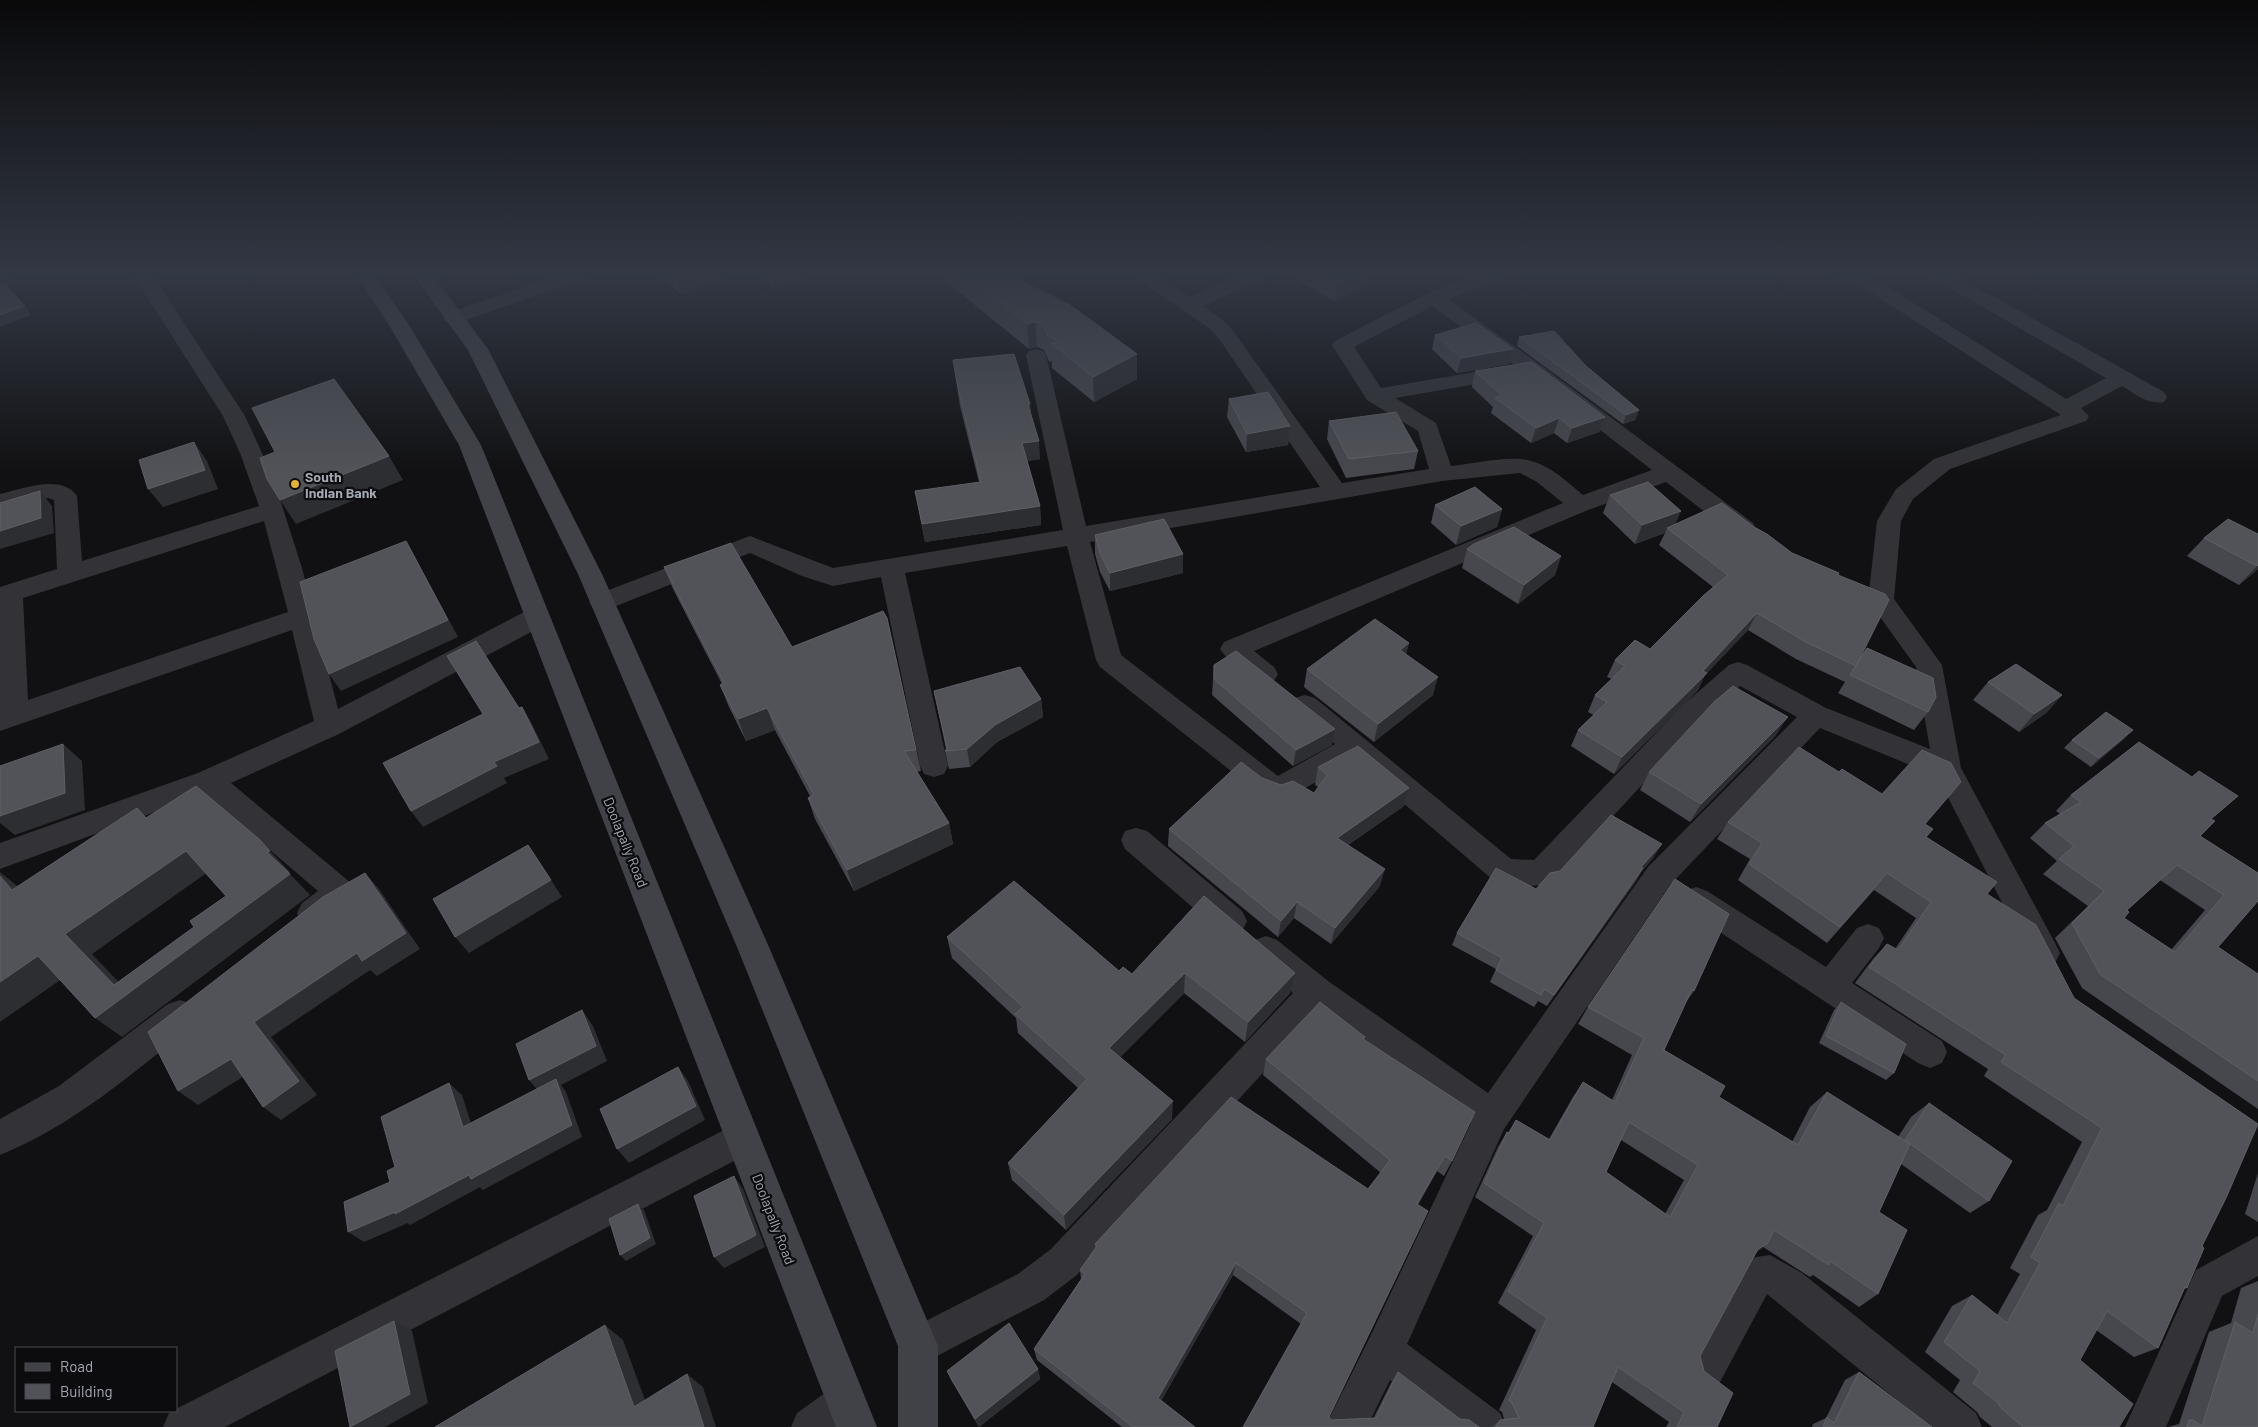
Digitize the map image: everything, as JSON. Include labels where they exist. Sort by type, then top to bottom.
[{"type":"main road","name":"Doolapally Road","points":[[408,340],[470,445],[852,1415]]},
{"type":"main road","points":[[471,340],[478,349],[590,574],[753,948],[918,1346],[918,1427]]},
{"type":"street","points":[[185,340],[234,416],[262,478],[329,726]]},
{"type":"street","points":[[1229,340],[1335,492]]},
{"type":"street","points":[[1352,340],[1342,345],[1375,395],[1428,428],[1442,474]]},
{"type":"street","points":[[1492,340],[1764,541]]},
{"type":"street","points":[[1957,340],[2078,416],[1942,464],[1904,494],[1889,520],[1872,596],[1929,665],[1947,768],[2056,974]]},
{"type":"street","points":[[2055,340],[2156,397]]},
{"type":"street","points":[[1036,355],[1076,535],[1109,660],[1270,786],[1279,788],[1356,746]]},
{"type":"street","points":[[1375,395],[1532,368]]},
{"type":"street","points":[[2064,408],[2122,378]]},
{"type":"street","points":[[602,602],[750,544],[811,570],[833,577],[1442,474],[1520,466],[1532,468],[1542,473],[1580,504]]},
{"type":"street","points":[[1670,472],[1580,504],[1233,649],[1356,746],[1503,870],[1519,873],[1541,873],[1693,712],[1738,672],[1816,715],[1947,768]]},
{"type":"street","points":[[0,502],[49,490],[65,496],[70,574]]},
{"type":"street","points":[[272,510],[5,595],[8,718],[301,617]]},
{"type":"street","points":[[891,568],[934,766]]},
{"type":"street","points":[[0,856],[208,781],[329,726],[537,617]]},
{"type":"street","points":[[1345,1427],[1384,1352],[1492,1117],[1659,876],[1816,715]]},
{"type":"street","points":[[208,781],[340,892],[293,928]]},
{"type":"street","points":[[1136,840],[1316,992],[1492,1117]]},
{"type":"street","points":[[1659,876],[1930,1052]]},
{"type":"street","points":[[1830,987],[1868,938]]},
{"type":"street","points":[[918,1346],[1031,1287],[1064,1262],[1316,992]]},
{"type":"street","points":[[0,1138],[28,1125],[78,1094],[201,999]]},
{"type":"street","points":[[184,1427],[742,1138]]},
{"type":"street","points":[[2145,1427],[2209,1283],[2258,1255]]},
{"type":"street","points":[[1706,1368],[1756,1276],[1770,1274],[1790,1286],[1962,1427]]},
{"type":"street","points":[[1384,1352],[1486,1427]]},
{"type":"street","points":[[811,1427],[852,1415]]},
{"type":"building","points":[[1055,340],[1117,340],[1137,354],[1093,377],[1051,343],[1060,342]]},
{"type":"building","points":[[1440,340],[1500,340],[1513,349],[1461,358]]},
{"type":"building","points":[[1523,340],[1562,340],[1586,366],[1639,410],[1626,415]]},
{"type":"building","points":[[1014,354],[1030,404],[1028,405],[1039,441],[1022,443],[1040,506],[922,524],[915,491],[981,482],[953,360]]},
{"type":"building","points":[[1532,362],[1605,417],[1572,428],[1559,418],[1536,428],[1495,398],[1501,395],[1475,371]]},
{"type":"building","points":[[334,379],[389,456],[280,500],[267,479],[260,458],[275,452],[252,408]]},
{"type":"building","points":[[1268,392],[1290,426],[1247,434],[1229,399]]},
{"type":"building","points":[[1396,412],[1418,451],[1349,459],[1329,421]]},
{"type":"building","points":[[194,442],[205,470],[148,489],[139,460]]},
{"type":"building","points":[[1648,482],[1681,511],[1642,525],[1610,495]]},
{"type":"building","points":[[1475,487],[1502,509],[1461,526],[1435,505]]},
{"type":"building","points":[[40,491],[41,518],[0,531],[0,503]]},
{"type":"building","points":[[1722,503],[1792,553],[1839,573],[1838,575],[1885,594],[1889,600],[1856,666],[1806,642],[1757,613],[1703,671],[1707,673],[1622,757],[1578,730],[1607,702],[1595,695],[1625,666],[1615,660],[1635,640],[1650,649],[1704,595],[1728,575],[1667,528]]},
{"type":"building","points":[[1164,519],[1183,554],[1110,573],[1100,553],[1095,535]]},
{"type":"building","points":[[2228,519],[2258,534],[2257,566],[2204,538]]},
{"type":"building","points":[[1514,527],[1561,556],[1524,585],[1467,549],[1474,544]]},
{"type":"building","points":[[406,541],[448,620],[329,674],[314,639],[300,582]]},
{"type":"building","points":[[731,543],[792,647],[883,611],[887,618],[916,750],[904,751],[949,823],[847,870],[808,798],[814,795],[767,708],[738,719],[720,685],[724,683],[664,567]]},
{"type":"building","points":[[1375,619],[1409,643],[1400,650],[1438,677],[1378,724],[1307,669]]},
{"type":"building","points":[[476,641],[519,708],[522,707],[539,742],[494,762],[497,766],[411,811],[383,763],[483,714],[447,656]]},
{"type":"building","points":[[1867,648],[1933,678],[1936,697],[1928,712],[1850,675]]},
{"type":"building","points":[[1236,651],[1335,729],[1296,750],[1214,679],[1214,665]]},
{"type":"building","points":[[2016,664],[2062,695],[2034,714],[1988,682]]},
{"type":"building","points":[[1020,667],[1041,699],[995,725],[967,749],[945,751],[947,748],[934,691]]},
{"type":"building","points":[[1733,686],[1788,717],[1701,804],[1649,772],[1714,702]]},
{"type":"building","points":[[2106,712],[2133,730],[2099,758],[2072,740]]},
{"type":"building","points":[[2139,742],[2192,777],[2199,771],[2238,796],[2211,819],[2215,821],[2200,836],[2258,873],[2258,901],[2218,947],[2258,974],[2258,1081],[2100,974],[2072,923],[2104,891],[2059,859],[2074,846],[2045,823],[2081,802],[2071,795]],"holes":[[[2177,865],[2224,895],[2175,952],[2124,918],[2129,912],[2127,910]]]},
{"type":"building","points":[[63,744],[65,793],[0,816],[0,766]]},
{"type":"building","points":[[1358,746],[1409,788],[1337,838],[1385,869],[1335,928],[1297,902],[1281,921],[1169,829],[1241,762],[1262,778],[1281,785],[1293,781],[1314,793],[1327,775],[1318,767]]},
{"type":"building","points":[[1799,747],[1839,772],[1842,769],[1882,794],[1922,750],[1951,763],[1961,782],[1925,824],[1933,829],[1926,837],[1997,882],[1987,894],[2036,925],[2074,998],[2258,1124],[2226,1198],[2202,1246],[2204,1248],[2187,1288],[2185,1287],[2158,1348],[2107,1311],[2080,1360],[2133,1404],[2119,1427],[2023,1427],[2001,1408],[1998,1403],[1973,1383],[1980,1371],[1944,1342],[1972,1295],[2007,1323],[2040,1263],[2031,1257],[2059,1203],[2063,1206],[2102,1128],[2001,1062],[2006,1055],[1869,967],[1887,944],[1898,950],[1931,902],[1887,873],[1840,927],[1749,864],[1762,843],[1728,822]]},
{"type":"building","points":[[196,786],[259,839],[270,851],[267,852],[290,874],[95,1018],[38,956],[0,982],[0,876],[12,890],[137,808],[146,818]],"holes":[[[186,851],[226,896],[190,921],[194,927],[114,985],[65,934]]]},
{"type":"building","points":[[1611,815],[1662,844],[1641,867],[1643,868],[1554,995],[1544,989],[1541,995],[1496,970],[1502,958],[1457,933],[1496,868],[1536,889],[1550,873],[1560,871]]},
{"type":"building","points":[[528,845],[551,880],[455,937],[433,899]]},
{"type":"building","points":[[365,873],[406,933],[362,961],[357,953],[254,1022],[299,1081],[263,1107],[231,1059],[178,1091],[148,1032],[323,897]]},
{"type":"building","points":[[1675,879],[1729,914],[1694,991],[1692,989],[1664,1050],[1662,1049],[1725,1086],[1719,1097],[1798,1145],[1827,1092],[1910,1144],[1879,1212],[1907,1230],[1878,1294],[1830,1261],[1829,1265],[1774,1230],[1767,1244],[1758,1249],[1700,1356],[1704,1371],[1733,1393],[1717,1427],[1677,1427],[1684,1412],[1618,1367],[1593,1427],[1496,1427],[1500,1420],[1519,1418],[1509,1400],[1547,1318],[1508,1291],[1544,1223],[1484,1183],[1507,1132],[1509,1133],[1516,1120],[1550,1140],[1583,1082],[1615,1102],[1644,1038],[1588,1007]],"holes":[[[1629,1122],[1698,1165],[1670,1217],[1606,1172]]]},
{"type":"building","points":[[1014,881],[1119,971],[1123,967],[1132,974],[1204,896],[1295,973],[1248,1022],[1185,973],[1109,1048],[1173,1101],[1064,1215],[1008,1163],[1087,1079],[1015,1014],[1023,1007],[947,937]]},
{"type":"building","points":[[1320,1002],[1365,1037],[1363,1039],[1475,1112],[1452,1161],[1445,1156],[1417,1204],[1428,1211],[1329,1417],[1331,1420],[1376,1418],[1398,1372],[1460,1419],[1469,1420],[1479,1427],[1243,1427],[1307,1313],[1236,1263],[1158,1398],[1195,1427],[1133,1427],[1034,1349],[1085,1274],[1080,1270],[1097,1246],[1095,1244],[1231,1097],[1368,1189],[1390,1160],[1266,1059]]},
{"type":"building","points":[[1841,1002],[1906,1044],[1894,1073],[1826,1036]]},
{"type":"building","points":[[582,1010],[596,1046],[529,1080],[516,1044]]},
{"type":"building","points":[[678,1067],[696,1106],[617,1149],[600,1109]]},
{"type":"building","points":[[556,1079],[572,1125],[471,1179],[469,1175],[395,1214],[395,1212],[348,1232],[344,1202],[390,1182],[387,1171],[395,1167],[381,1117],[449,1083],[463,1127]]},
{"type":"building","points":[[1929,1103],[2012,1161],[1989,1201],[1905,1140]]},
{"type":"building","points":[[734,1176],[756,1235],[714,1257],[694,1196]]},
{"type":"building","points":[[638,1204],[650,1238],[620,1255],[609,1219]]},
{"type":"building","points":[[2258,1314],[2258,1427],[2187,1427],[2189,1420],[2193,1420],[2202,1426],[2235,1322],[2253,1333]]},
{"type":"building","points":[[394,1321],[410,1394],[350,1427],[335,1351]]},
{"type":"building","points":[[1009,1323],[1038,1369],[975,1419],[947,1371]]},
{"type":"building","points":[[605,1325],[634,1407],[687,1374],[704,1427],[435,1427]]},
{"type":"building","points":[[1859,1372],[1932,1427],[1823,1427],[1827,1417],[1834,1423]]},
{"type":"place","name":"South Indian Bank","points":[[295,484]]}]
